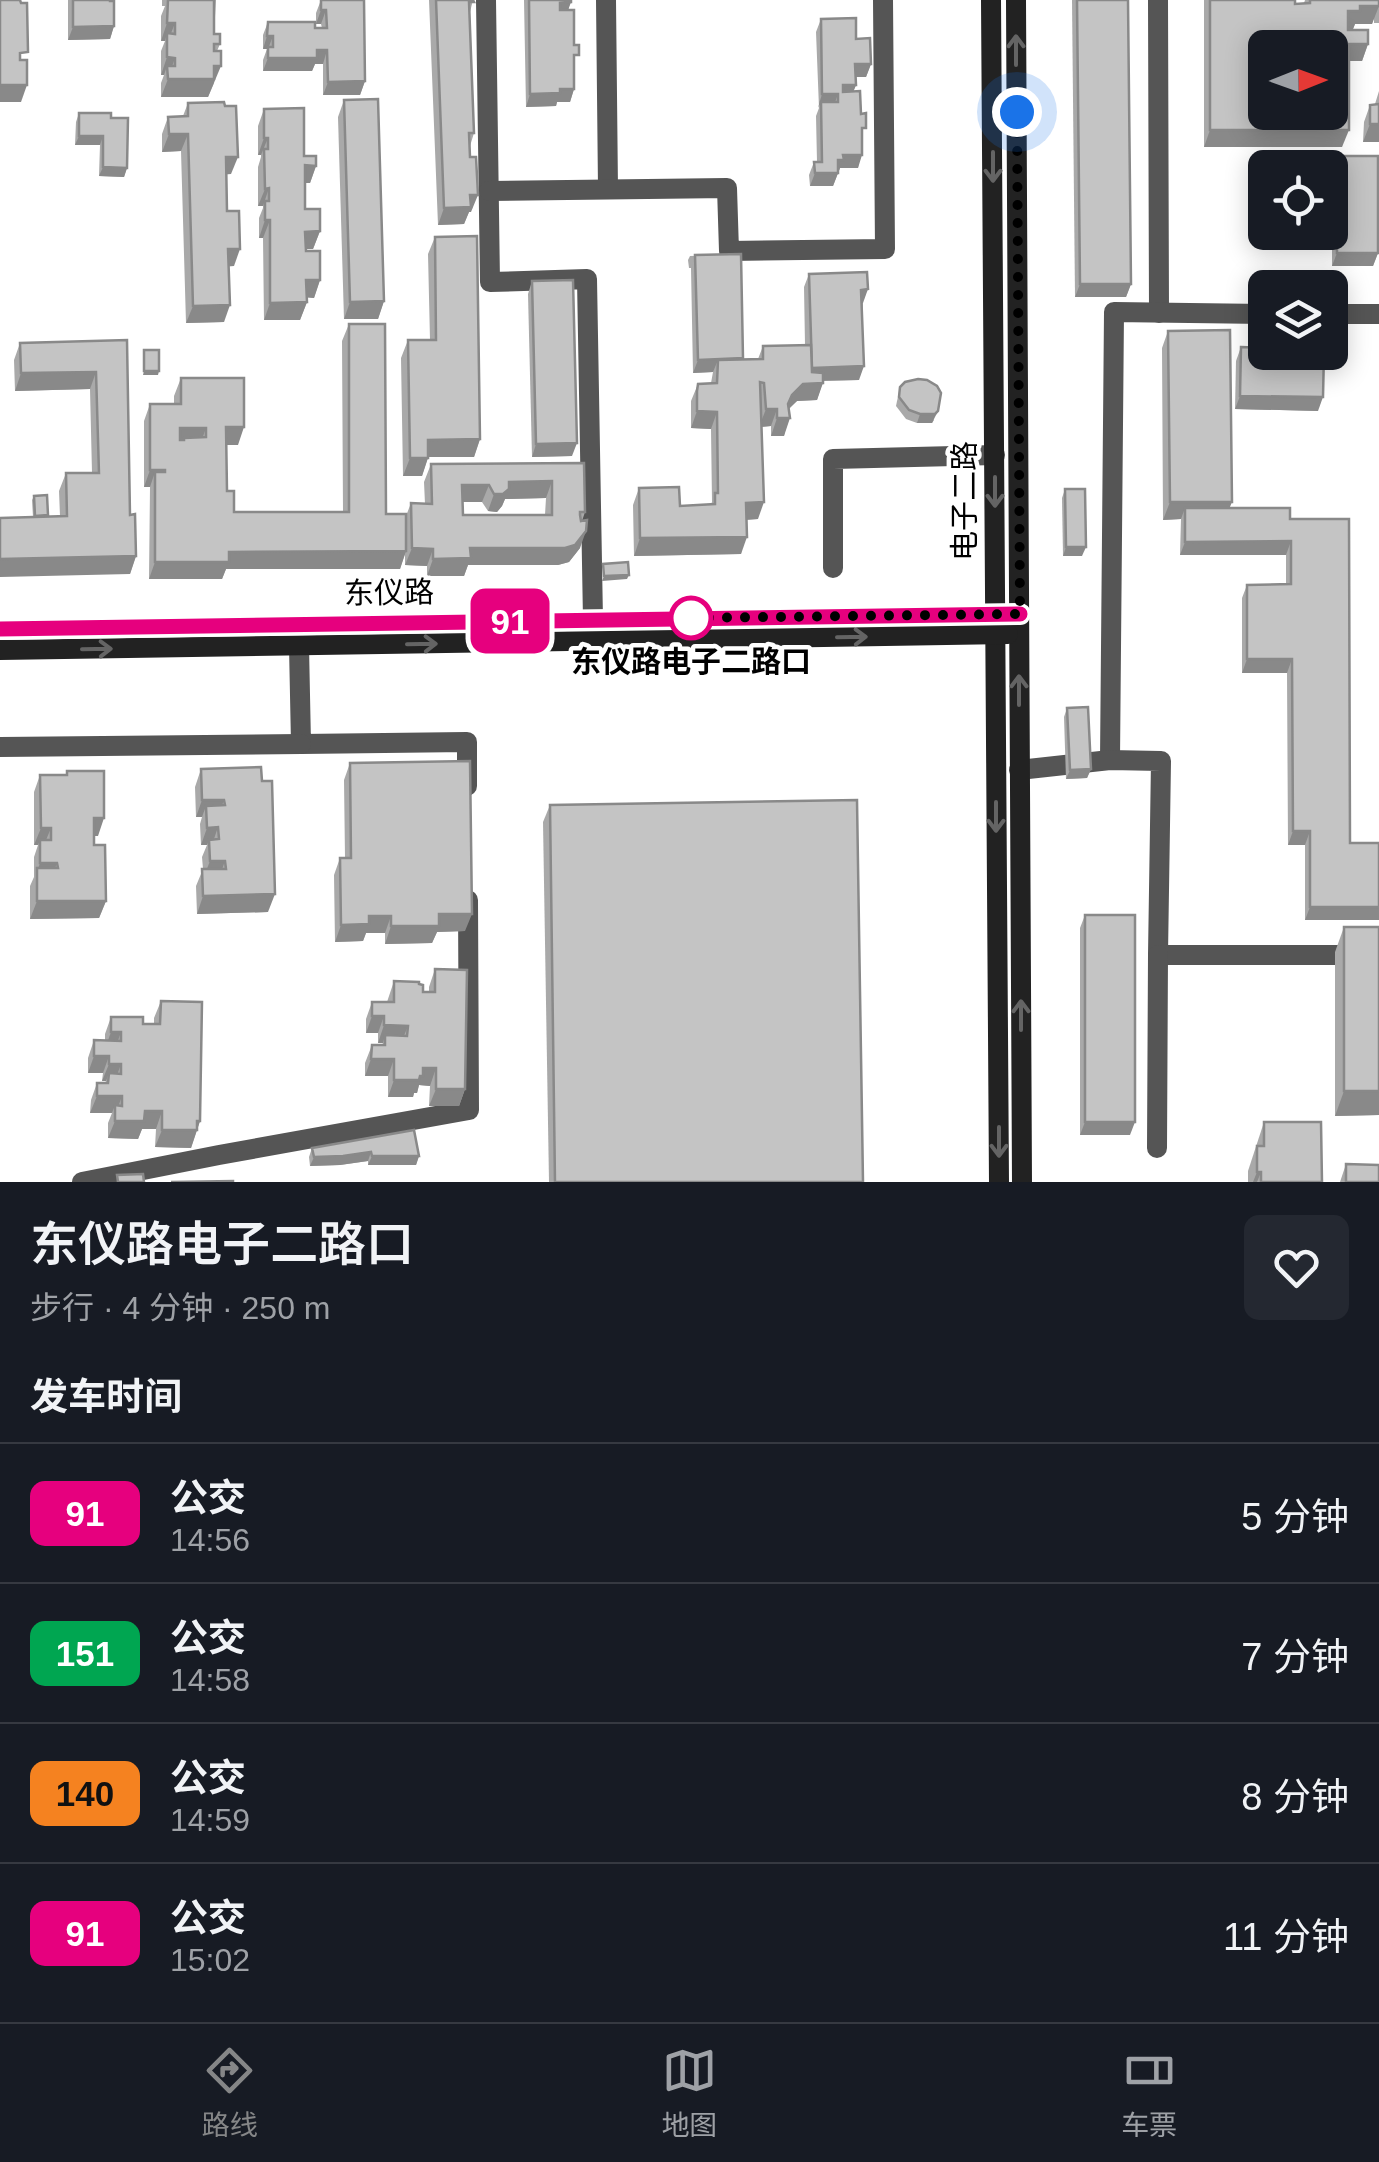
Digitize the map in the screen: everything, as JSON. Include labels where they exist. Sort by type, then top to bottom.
[{"type":"main road","name":"电子二路","points":[[991,0],[999,1182]]},
{"type":"main road","name":"电子二路","points":[[1016,0],[1022,1182]]},
{"type":"main road","name":"东仪路","points":[[0,629],[593,620],[1020,624]]},
{"type":"main road","name":"东仪路","points":[[0,650],[298,646],[995,624]]},
{"type":"street","points":[[486,0],[490,282],[588,279],[593,620]]},
{"type":"street","points":[[606,0],[608,189]]},
{"type":"street","points":[[489,190],[727,188],[729,252],[885,249],[883,0]]},
{"type":"street","points":[[1158,0],[1160,313]]},
{"type":"street","points":[[1110,760],[1114,312],[1248,314]]},
{"type":"street","points":[[1348,314],[1379,314]]},
{"type":"street","points":[[833,568],[833,459],[994,454]]},
{"type":"street","points":[[298,646],[301,744]]},
{"type":"street","points":[[0,747],[467,742],[467,800]]},
{"type":"street","points":[[1019,770],[1110,760],[1161,762],[1157,1148]]},
{"type":"street","points":[[82,1182],[469,1110],[468,878]]},
{"type":"street","points":[[1158,955],[1379,955]]},
{"type":"building","points":[[0,0],[27,3],[28,52],[20,53],[20,60],[27,60],[27,85],[0,85]]},
{"type":"building","points":[[73,0],[114,1],[114,26],[73,27]]},
{"type":"building","points":[[168,0],[214,0],[214,34],[220,34],[220,44],[214,44],[214,51],[221,51],[221,66],[214,66],[214,79],[168,79],[167,66],[175,66],[175,58],[167,57],[167,33],[175,34],[175,23],[167,23]]},
{"type":"building","points":[[321,0],[364,0],[365,81],[328,82],[327,50],[317,50],[317,58],[268,58],[273,36],[267,36],[268,22],[315,22],[315,28],[327,28]]},
{"type":"building","points":[[436,0],[474,2],[469,2],[474,133],[469,133],[470,157],[476,157],[478,195],[470,195],[471,207],[444,208]]},
{"type":"building","points":[[529,0],[571,0],[560,3],[560,10],[574,10],[574,45],[579,45],[579,55],[574,55],[574,89],[530,94]]},
{"type":"building","points":[[1077,0],[1128,0],[1131,284],[1080,284]]},
{"type":"building","points":[[1210,0],[1295,0],[1295,4],[1310,0],[1379,0],[1379,6],[1360,6],[1360,11],[1348,11],[1348,30],[1248,30],[1248,130],[1210,130]]},
{"type":"building","points":[[856,18],[856,39],[870,38],[871,64],[855,64],[856,85],[843,85],[843,92],[860,91],[861,114],[866,113],[862,155],[843,155],[844,160],[838,160],[838,173],[815,173],[814,162],[822,162],[821,102],[838,102],[838,94],[822,94],[821,19]]},
{"type":"building","points":[[1348,30],[1368,30],[1368,44],[1349,44],[1349,130]]},
{"type":"building","points":[[378,99],[384,301],[350,302],[344,100]]},
{"type":"building","points":[[224,102],[225,106],[236,106],[238,157],[226,157],[227,211],[239,211],[240,249],[228,249],[230,305],[193,306],[188,134],[169,134],[168,117],[188,116],[188,103]]},
{"type":"building","points":[[1379,104],[1379,124],[1370,124],[1370,105]]},
{"type":"building","points":[[304,108],[304,156],[316,156],[316,166],[305,165],[305,209],[320,209],[320,231],[305,232],[306,251],[320,251],[320,280],[306,280],[307,302],[270,303],[270,220],[265,220],[269,188],[265,189],[264,149],[268,149],[268,138],[264,138],[264,109]]},
{"type":"building","points":[[79,113],[111,113],[111,118],[128,118],[127,168],[103,167],[103,136],[79,136]]},
{"type":"building","points":[[1348,156],[1378,156],[1378,253],[1337,253],[1348,250]]},
{"type":"building","points":[[477,236],[480,439],[428,440],[428,458],[410,458],[408,340],[436,340],[435,237]]},
{"type":"building","points":[[741,254],[743,358],[698,360],[695,255]]},
{"type":"building","points":[[867,272],[868,289],[861,290],[864,366],[812,368],[809,274]]},
{"type":"building","points":[[573,280],[577,443],[536,444],[532,281]]},
{"type":"building","points":[[349,324],[385,324],[386,514],[406,514],[406,551],[229,552],[229,562],[155,562],[155,472],[165,470],[150,470],[150,404],[181,404],[181,378],[244,378],[244,427],[226,427],[227,491],[234,491],[234,512],[349,512]],"holes":[[[180,428],[206,428],[206,437],[180,440]]]},
{"type":"building","points":[[1230,330],[1232,502],[1170,502],[1168,331]]},
{"type":"building","points":[[127,340],[130,515],[135,514],[136,556],[0,559],[0,518],[67,516],[66,473],[99,473],[96,372],[21,373],[20,343]]},
{"type":"building","points":[[811,345],[812,372],[823,373],[823,383],[803,384],[792,395],[788,404],[790,418],[777,418],[777,409],[766,409],[764,383],[760,382],[764,502],[746,503],[747,537],[640,538],[639,488],[679,487],[680,506],[715,504],[717,412],[697,411],[697,391],[698,384],[717,383],[718,360],[763,359],[763,346]]},
{"type":"building","points":[[1241,347],[1248,347],[1248,370],[1324,370],[1323,397],[1240,396]]},
{"type":"building","points":[[144,350],[159,350],[159,371],[144,371]]},
{"type":"building","points":[[918,379],[937,386],[941,393],[935,414],[909,410],[899,397],[905,382]]},
{"type":"building","points":[[584,463],[585,512],[580,515],[581,521],[587,520],[586,531],[575,545],[565,548],[470,548],[471,558],[433,559],[433,549],[412,548],[411,503],[432,504],[431,464]],"holes":[[[552,481],[552,515],[463,515],[462,485],[489,485],[494,494],[503,494],[509,489],[509,482]]]},
{"type":"building","points":[[1065,489],[1085,489],[1086,547],[1066,547]]},
{"type":"building","points":[[47,495],[48,515],[35,516],[34,496]]},
{"type":"building","points":[[1185,508],[1290,508],[1290,519],[1349,519],[1350,843],[1379,843],[1379,907],[1310,907],[1310,831],[1293,831],[1292,659],[1247,659],[1247,585],[1291,584],[1291,541],[1185,542]]},
{"type":"building","points":[[628,562],[629,575],[604,576],[603,564]]},
{"type":"building","points":[[1088,707],[1091,769],[1070,770],[1067,708]]},
{"type":"building","points":[[470,761],[472,914],[439,914],[439,926],[391,926],[391,916],[369,916],[369,924],[341,925],[340,858],[351,858],[350,763]]},
{"type":"building","points":[[261,767],[262,781],[272,781],[275,894],[203,896],[202,869],[226,869],[225,861],[210,861],[209,840],[219,839],[218,827],[207,828],[206,806],[225,805],[224,800],[202,800],[201,769]]},
{"type":"building","points":[[67,771],[104,771],[104,818],[94,818],[94,845],[105,845],[106,901],[37,901],[37,868],[58,868],[57,863],[40,863],[40,840],[51,840],[51,828],[41,828],[40,775],[67,775]]},
{"type":"building","points":[[857,800],[863,1182],[555,1182],[550,805]]},
{"type":"building","points":[[1085,915],[1135,915],[1135,1122],[1085,1122]]},
{"type":"building","points":[[1344,927],[1379,927],[1379,1091],[1344,1091]]},
{"type":"building","points":[[435,969],[467,970],[465,1089],[436,1089],[436,1068],[423,1068],[419,1080],[394,1080],[394,1059],[371,1059],[372,1045],[385,1045],[385,1035],[407,1036],[408,1026],[384,1025],[384,1016],[372,1016],[372,1002],[394,1002],[394,981],[419,982],[423,992],[435,992]]},
{"type":"building","points":[[161,1001],[202,1002],[197,1130],[162,1130],[162,1111],[145,1111],[144,1121],[115,1121],[115,1105],[122,1106],[122,1096],[97,1096],[97,1083],[108,1083],[109,1073],[121,1074],[121,1064],[109,1064],[109,1056],[94,1056],[94,1040],[121,1041],[121,1032],[111,1032],[111,1017],[143,1017],[143,1024],[160,1024]]},
{"type":"building","points":[[1264,1122],[1321,1122],[1322,1182],[1261,1182],[1257,1146],[1264,1146]]},
{"type":"building","points":[[414,1130],[419,1156],[372,1156],[371,1152],[314,1157],[312,1148]]},
{"type":"building","points":[[1346,1164],[1379,1165],[1379,1182],[1346,1182]]},
{"type":"building","points":[[143,1174],[144,1182],[118,1182],[117,1175]]},
{"type":"bus line","name":"91","points":[[0,629],[1020,614]]},
{"type":"place","name":"东仪路电子二路口","points":[[691,618]]},
{"type":"route","points":[[691,618],[1020,614],[1017,112]]}]
